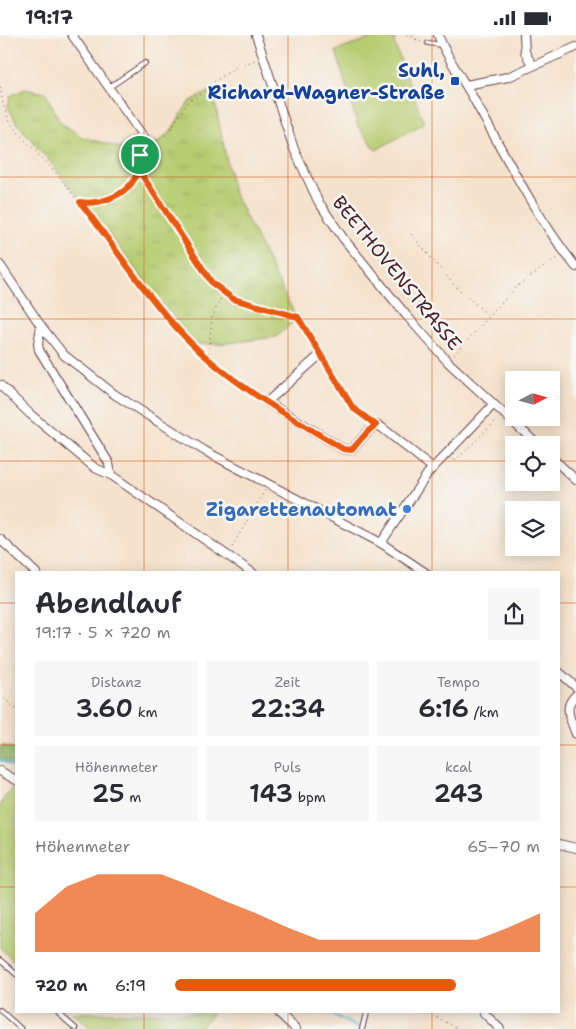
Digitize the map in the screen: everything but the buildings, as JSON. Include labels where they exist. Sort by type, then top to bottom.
[{"type":"street","points":[[72,35],[147,142]]},
{"type":"street","name":"BEETHOVENSTRASSE","points":[[256,35],[294,149],[318,201],[343,238],[406,315],[448,362],[528,436]]},
{"type":"street","points":[[438,35],[532,203],[576,267]]},
{"type":"street","points":[[524,35],[525,52],[532,65]]},
{"type":"street","points":[[466,85],[508,77],[576,47]]},
{"type":"street","points":[[0,265],[41,326],[48,332],[64,355],[114,395],[205,451],[381,543],[423,571]]},
{"type":"street","points":[[41,326],[38,344],[39,351],[109,463],[111,475]]},
{"type":"street","points":[[320,355],[267,402],[343,449],[351,450],[376,425],[387,431],[433,468]]},
{"type":"street","points":[[0,385],[30,414],[95,467],[111,475],[251,571]]},
{"type":"street","points":[[381,543],[433,468],[493,405]]},
{"type":"street","points":[[560,465],[576,480]]},
{"type":"street","points":[[0,539],[34,571]]},
{"type":"street","points":[[560,673],[576,687]]},
{"type":"street","points":[[576,695],[570,700],[568,707],[576,734]]},
{"type":"street","points":[[0,771],[15,779]]},
{"type":"street","points":[[560,844],[576,848]]},
{"type":"street","points":[[279,1013],[296,1029]]},
{"type":"street","points":[[484,1013],[500,1029]]},
{"type":"lane","points":[[428,43],[442,45]]},
{"type":"lane","points":[[108,87],[145,63]]},
{"type":"lane","points":[[0,960],[15,974]]},
{"type":"lane","points":[[0,1010],[2,1015],[21,1029]]},
{"type":"lane","points":[[58,1013],[76,1029]]},
{"type":"lane","points":[[362,1027],[366,1013]]},
{"type":"path","points":[[406,35],[417,41],[428,43]]},
{"type":"path","points":[[413,35],[417,41]]},
{"type":"path","points":[[80,202],[95,203],[117,195],[125,189],[134,180],[138,170],[140,155],[147,142],[159,140],[169,131],[188,102],[208,90],[210,84],[236,67],[264,58]]},
{"type":"path","points":[[0,87],[2,104],[11,123],[80,202],[131,273],[187,339],[208,359],[229,377],[267,402]]},
{"type":"path","points":[[140,155],[142,175],[212,283],[233,299],[298,317],[353,408],[376,425]]},
{"type":"path","points":[[411,234],[455,286],[489,317]]},
{"type":"path","points":[[448,362],[516,287],[564,252]]},
{"type":"path","points":[[208,359],[212,317],[224,292]]},
{"type":"path","points":[[446,454],[454,462],[504,415]]},
{"type":"path","points":[[231,549],[264,491]]},
{"type":"path","points":[[0,695],[15,708]]},
{"type":"path","points":[[428,1013],[460,1029]]},
{"type":"green space","points":[[371,35],[396,35],[394,42],[424,123],[376,150],[358,127],[336,51],[371,38]]},
{"type":"green space","points":[[212,88],[233,191],[297,319],[276,337],[220,344],[196,344],[16,122],[8,107],[10,96],[25,89],[46,93],[60,122],[82,137],[143,154],[170,132],[189,102],[210,91]]},
{"type":"green space","points":[[2,745],[15,749],[15,768],[0,760],[0,747]]},
{"type":"green space","points":[[12,788],[15,790],[15,962],[0,948],[0,806]]},
{"type":"green space","points":[[72,1013],[213,1013],[199,1029],[91,1029]]},
{"type":"waterway","points":[[0,760],[15,768]]},
{"type":"waterway","points":[[329,1013],[361,1029]]},
{"type":"place","name":"Suhl, Richard-Wagner-Straße","points":[[455,81]]},
{"type":"place","name":"Zigarettenautomat","points":[[407,509]]},
{"type":"route","points":[[140,155],[142,175],[212,283],[233,299],[298,317],[353,408],[376,425],[351,450],[343,449],[267,402],[229,377],[208,359],[187,339],[131,273],[80,202],[95,203],[117,195],[125,189],[134,180],[138,170],[140,155]]}]
